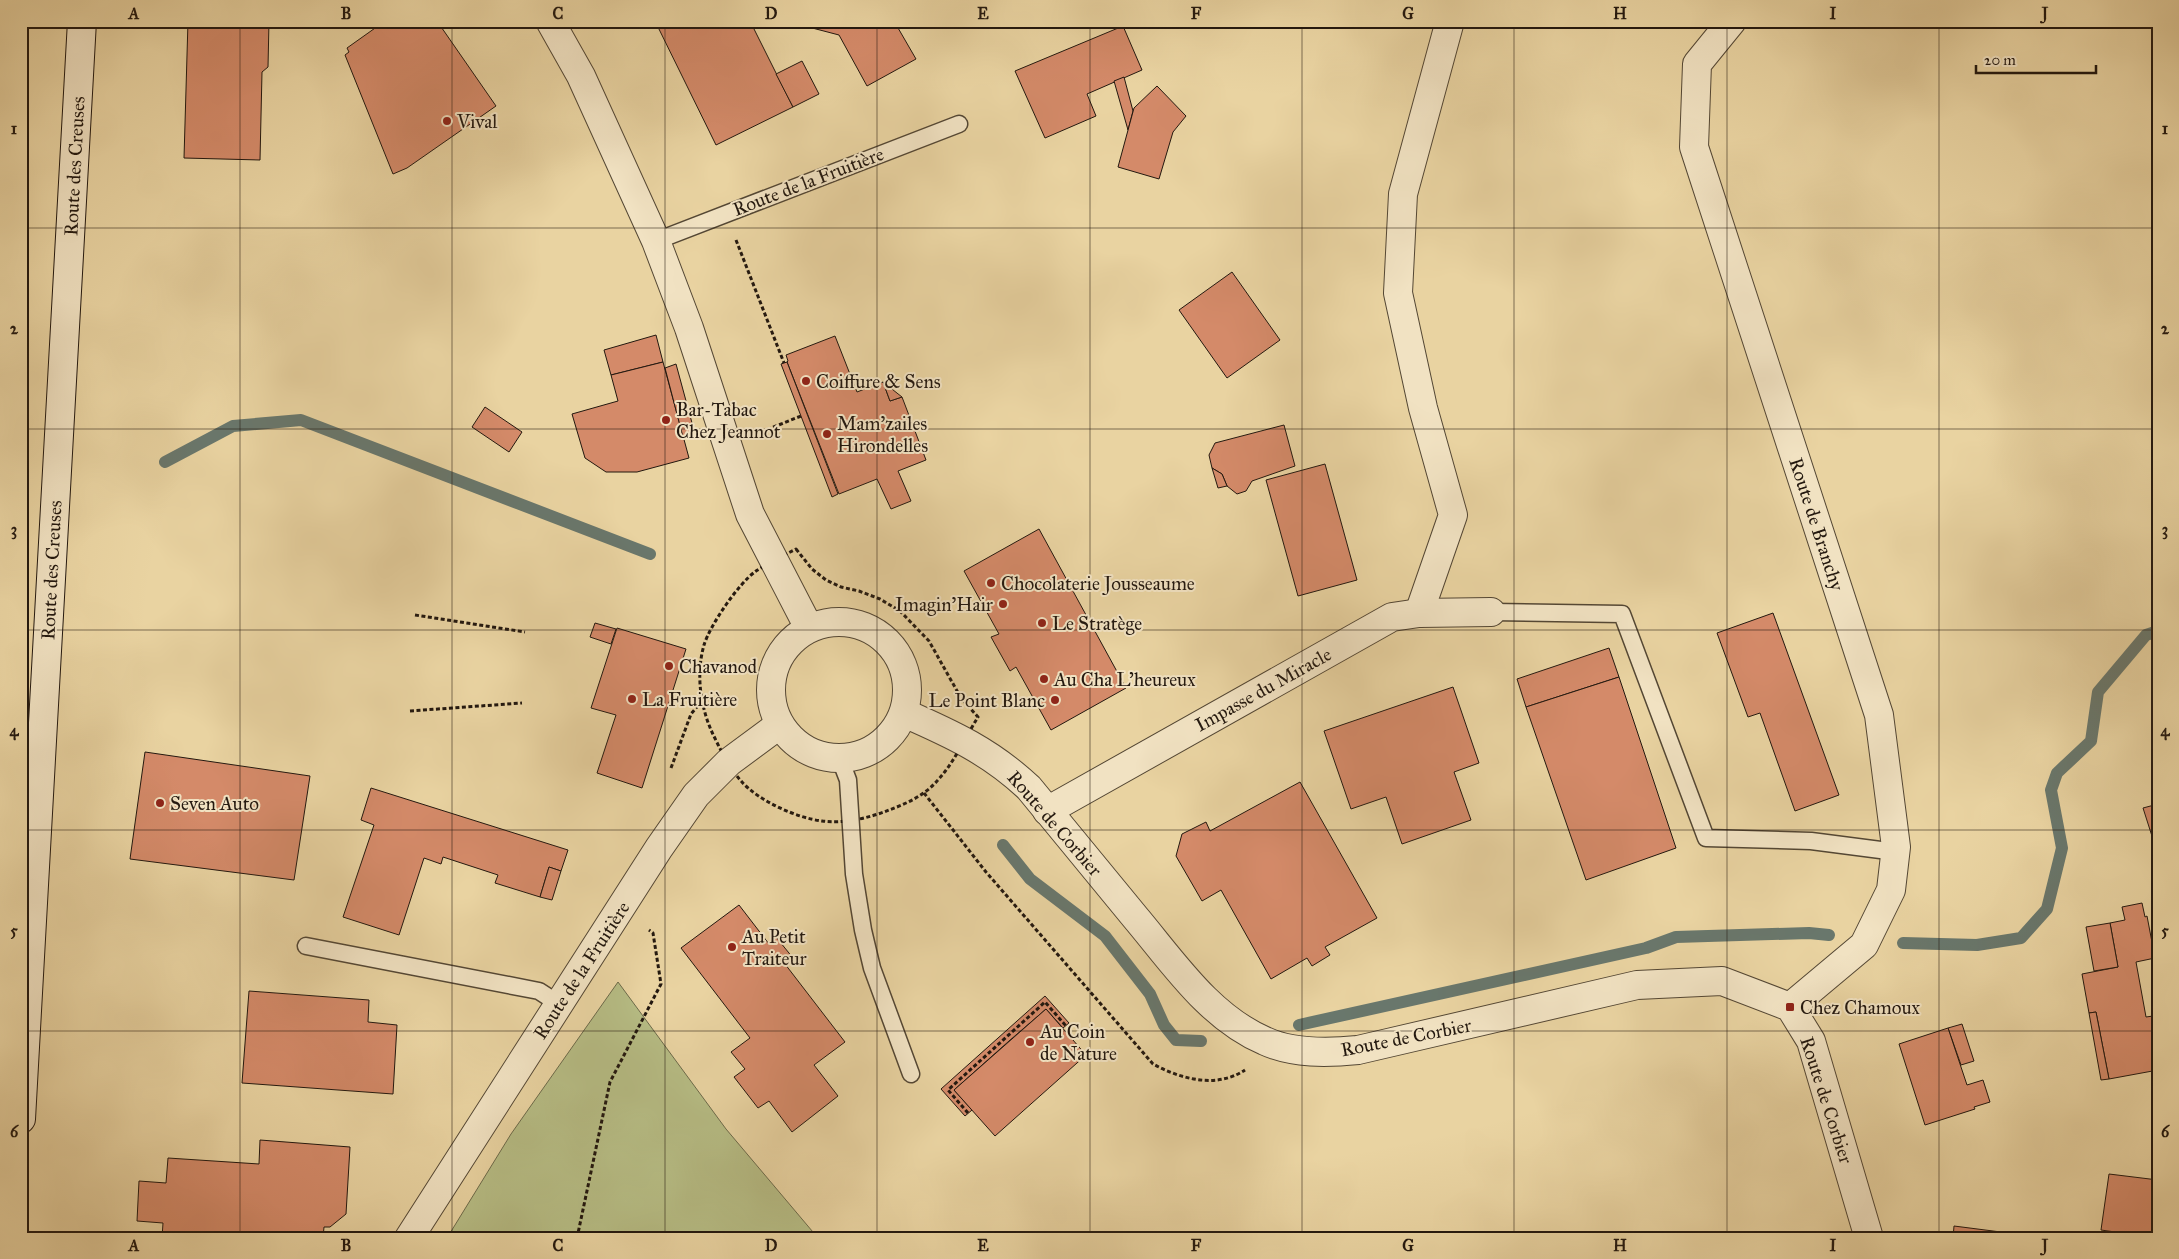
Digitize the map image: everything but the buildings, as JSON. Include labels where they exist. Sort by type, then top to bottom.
[{"type":"street","name":"Route des Creuses","points":[[21,1119],[82,21]]},
{"type":"street","points":[[550,21],[581,76],[656,240],[689,328],[750,514],[808,628]]},
{"type":"street","points":[[1419,613],[1453,515],[1423,408],[1398,293],[1403,194],[1450,21]]},
{"type":"street","name":"Route de Branchy","points":[[1732,21],[1697,64],[1694,147],[1879,715],[1896,852],[1891,890],[1864,945],[1790,1007]]},
{"type":"street","name":"Impasse du Miracle","points":[[1047,810],[1392,617],[1419,613],[1491,612]]},
{"type":"street","points":[[834,621],[861,625],[884,638],[901,660],[908,686],[904,713],[890,736],[868,753],[840,760],[816,756],[795,744],[779,725],[769,694],[775,662],[789,642],[808,628],[834,621]]},
{"type":"street","name":"Route de Corbier","points":[[904,713],[964,740],[1011,771],[1029,788],[1199,994],[1241,1028],[1266,1042],[1292,1049],[1320,1052],[1358,1050],[1637,985],[1722,981],[1790,1007],[1811,1041],[1869,1238]]},
{"type":"street","name":"Route de la Fruitière","points":[[410,1238],[659,848],[696,795],[728,762],[779,725]]},
{"type":"lane","name":"Route de la Fruitière","points":[[656,240],[959,124]]},
{"type":"lane","points":[[1491,612],[1622,614],[1706,838],[1811,841],[1896,852]]},
{"type":"lane","points":[[840,760],[848,780],[854,874],[863,930],[872,968],[911,1074]]},
{"type":"lane","points":[[306,946],[539,991],[559,1004]]},
{"type":"path","points":[[725,214],[784,363]]},
{"type":"path","points":[[728,446],[801,416]]},
{"type":"path","points":[[796,549],[812,569],[826,580],[841,587],[859,590],[880,599],[907,618],[929,641],[961,698],[978,717],[964,740],[937,782],[898,807],[874,816],[852,820],[823,821],[788,812],[742,783],[715,739],[703,711],[700,684],[703,652],[710,632],[727,604],[755,572],[796,549]]},
{"type":"path","points":[[415,615],[525,632]]},
{"type":"path","points":[[410,712],[522,703]]},
{"type":"path","points":[[924,792],[986,872],[1154,1064],[1174,1074],[1190,1079],[1222,1079],[1240,1073],[1256,1062],[1266,1042]]},
{"type":"path","points":[[576,1238],[610,1082],[662,984],[653,933],[619,911]]},
{"type":"path","points":[[968,1113],[948,1090],[1045,1002],[1066,1026]]},
{"type":"green space","points":[[618,982],[726,1129],[818,1238],[447,1238],[511,1134]]},
{"type":"waterway","points":[[165,462],[233,426],[301,420],[650,554]]},
{"type":"waterway","points":[[1903,943],[1977,945],[2021,938],[2047,909],[2062,848],[2051,790],[2057,773],[2091,741],[2098,692],[2146,635],[2158,631]]},
{"type":"waterway","points":[[1003,845],[1030,879],[1105,936],[1150,994],[1164,1025],[1176,1040],[1201,1041]]},
{"type":"waterway","points":[[1299,1025],[1646,948],[1676,937],[1809,933],[1829,935]]},
{"type":"place","name":"Vival","points":[[447,121]]},
{"type":"place","name":"Coiffure & Sens","points":[[806,381]]},
{"type":"place","name":"Bar-Tabac Chez Jeannot","points":[[666,420]]},
{"type":"place","name":"Mam'zailes Hirondelles","points":[[827,434]]},
{"type":"place","name":"Chocolaterie Jousseaume","points":[[991,583]]},
{"type":"place","name":"Imagin'Hair","points":[[1003,604]]},
{"type":"place","name":"Le Stratège","points":[[1042,623]]},
{"type":"place","name":"Chavanod","points":[[669,666]]},
{"type":"place","name":"Au Cha L'heureux","points":[[1044,679]]},
{"type":"place","name":"La Fruitière","points":[[632,699]]},
{"type":"place","name":"Le Point Blanc","points":[[1055,700]]},
{"type":"place","name":"Seven Auto","points":[[160,803]]},
{"type":"place","name":"Au Petit Traiteur","points":[[732,947]]},
{"type":"place","name":"Chez Chamoux","points":[[1790,1007]]},
{"type":"place","name":"Au Coin de Nature","points":[[1030,1042]]}]
